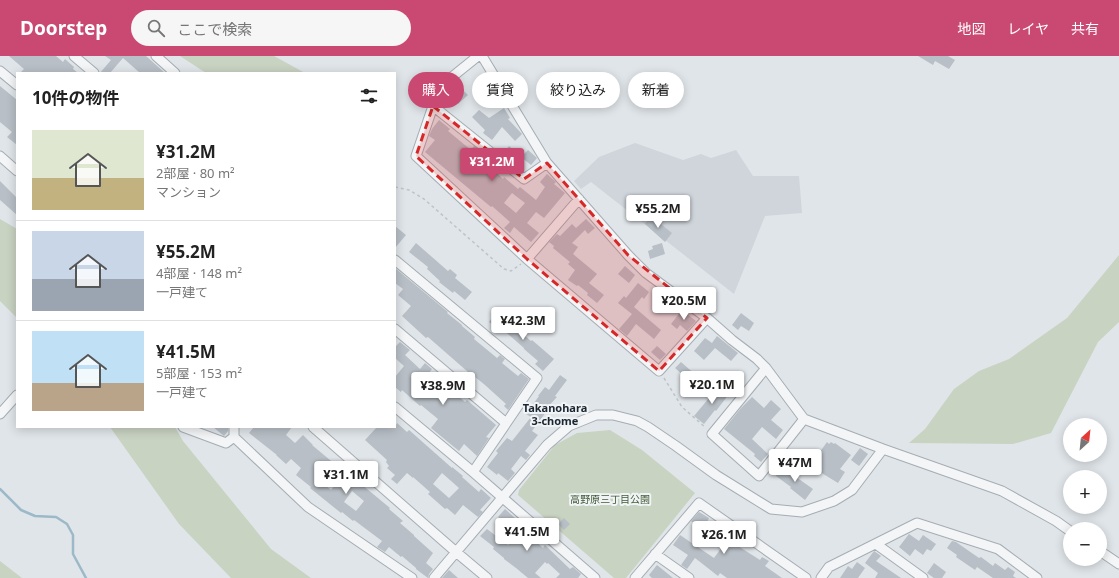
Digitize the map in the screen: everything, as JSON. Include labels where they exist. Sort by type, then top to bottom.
[{"type":"street","points":[[74,56],[93,72]]},
{"type":"street","points":[[156,56],[175,72]]},
{"type":"street","points":[[458,72],[478,56]]},
{"type":"street","points":[[482,56],[548,163],[628,255],[646,273],[707,318],[757,359],[766,368],[804,419],[1002,491],[1063,526]]},
{"type":"street","points":[[0,71],[16,84]]},
{"type":"street","points":[[432,108],[416,156],[527,259],[659,371],[707,318]]},
{"type":"street","points":[[435,108],[524,179],[548,163]]},
{"type":"street","points":[[0,156],[16,169]]},
{"type":"street","points":[[527,259],[579,199]]},
{"type":"street","points":[[396,261],[537,378],[473,472]]},
{"type":"street","points":[[396,330],[506,423]]},
{"type":"street","points":[[766,368],[712,434],[760,476],[804,419]]},
{"type":"street","points":[[0,414],[16,396]]},
{"type":"street","points":[[396,408],[502,496],[594,578]]},
{"type":"street","points":[[434,578],[502,496],[547,445],[569,426],[596,415],[613,415],[637,421],[676,446],[716,475],[771,509],[802,512],[834,501],[852,490],[883,449]]},
{"type":"street","points":[[186,428],[226,443],[234,437]]},
{"type":"street","points":[[234,428],[234,437],[308,507],[412,578]]},
{"type":"street","points":[[314,428],[487,578]]},
{"type":"street","points":[[635,578],[699,503],[806,578]]},
{"type":"street","points":[[821,578],[829,567],[917,523],[998,549],[1037,578]]},
{"type":"street","points":[[876,544],[923,578]]},
{"type":"street","points":[[655,554],[689,578]]},
{"type":"street","points":[[1107,556],[1119,564]]},
{"type":"path","points":[[396,187],[409,190],[424,199],[504,268],[511,270],[519,267],[527,259]]},
{"type":"path","points":[[659,371],[682,407],[712,434]]},
{"type":"highlighted area","points":[[433,106],[524,179],[547,163],[628,255],[707,318],[659,371],[527,259],[416,156]]},
{"type":"shaded area","points":[[635,143],[683,160],[701,154],[711,158],[736,150],[753,176],[799,176],[802,213],[765,216],[734,294],[591,182],[581,189],[574,181],[599,157]]},
{"type":"green space","points":[[180,56],[274,56],[303,72],[204,72]]},
{"type":"green space","points":[[0,219],[16,228],[16,317],[0,301]]},
{"type":"green space","points":[[1119,255],[1119,322],[1098,342],[1051,433],[1013,444],[909,443],[925,429],[954,389],[979,371],[1009,359],[1067,318]]},
{"type":"green space","points":[[111,428],[176,428],[183,441],[271,549],[311,578],[231,578],[179,524]]},
{"type":"green space","name":"高野原三丁目公園","points":[[610,430],[642,450],[695,493],[626,578],[614,578],[518,495],[519,490],[555,445],[577,433]]},
{"type":"green space","points":[[0,561],[22,578],[0,578]]},
{"type":"building","points":[[9,56],[56,56],[63,62],[65,59],[74,67],[73,69],[77,72],[21,72],[24,69]]},
{"type":"building","points":[[105,56],[146,56],[164,72],[139,72],[123,58],[111,72],[101,72],[111,60]]},
{"type":"building","points":[[918,56],[948,56],[955,60],[949,69],[935,61],[933,65]]},
{"type":"building","points":[[0,86],[16,99],[16,144],[7,137],[12,132],[0,122]]},
{"type":"building","points":[[464,91],[468,95],[464,99]]},
{"type":"building","points":[[504,108],[510,118],[508,119],[522,134],[515,141],[502,127],[492,140],[483,133],[485,130],[472,117],[479,110],[489,118]]},
{"type":"building","points":[[439,120],[450,129],[448,131],[471,150],[474,146],[488,158],[485,162],[503,179],[504,177],[518,189],[520,187],[536,200],[545,187],[540,182],[547,174],[556,182],[554,184],[565,193],[544,218],[536,212],[527,223],[539,233],[531,242],[514,227],[510,233],[504,228],[510,222],[425,152],[435,140],[429,136]],"holes":[[[512,193],[525,203],[516,213],[504,203]]]},
{"type":"building","points":[[509,146],[519,154],[514,160],[504,152]]},
{"type":"building","points":[[528,150],[537,158],[531,165],[521,157]]},
{"type":"building","points":[[0,181],[16,197],[16,214],[0,200]]},
{"type":"building","points":[[651,216],[672,233],[665,242],[645,224]]},
{"type":"building","points":[[586,219],[595,228],[588,234],[585,230],[572,243],[578,247],[573,254],[597,274],[589,283],[604,295],[597,303],[578,285],[577,286],[568,280],[575,270],[568,264],[570,262],[553,248],[554,246],[549,242],[557,234],[560,236],[572,224],[576,228]]},
{"type":"building","points":[[396,227],[406,235],[396,247]]},
{"type":"building","points":[[416,243],[448,271],[450,269],[457,275],[455,278],[472,292],[465,300],[439,282],[440,281],[427,269],[428,267],[409,252]]},
{"type":"building","points":[[662,243],[665,254],[650,259],[648,251],[653,249],[652,246]]},
{"type":"building","points":[[625,266],[635,275],[629,283],[618,274]]},
{"type":"building","points":[[396,269],[448,312],[447,313],[475,337],[474,339],[497,358],[500,355],[505,359],[502,363],[518,376],[521,373],[529,379],[508,410],[504,406],[506,404],[485,385],[428,337],[426,338],[402,316],[411,306],[398,295],[403,289],[396,284]]},
{"type":"building","points":[[638,283],[649,292],[644,299],[642,297],[634,307],[661,330],[654,339],[636,324],[627,336],[619,329],[632,314],[618,303],[624,296],[626,298]]},
{"type":"building","points":[[682,310],[696,321],[687,331],[680,325],[677,329],[671,324]]},
{"type":"building","points":[[497,311],[554,359],[543,371],[535,364],[538,361],[524,348],[500,327],[498,329],[489,322]]},
{"type":"building","points":[[741,313],[754,323],[749,331],[741,326],[738,330],[732,325]]},
{"type":"building","points":[[717,336],[738,353],[731,361],[715,348],[704,360],[694,351],[705,338],[712,343]]},
{"type":"building","points":[[400,342],[410,350],[405,355],[420,369],[425,363],[432,369],[429,373],[453,394],[454,392],[465,402],[467,400],[496,425],[486,437],[489,438],[477,456],[464,444],[459,451],[431,428],[438,419],[402,390],[401,392],[396,388],[396,376],[404,366],[396,359],[396,346]]},
{"type":"building","points":[[657,346],[666,354],[660,360],[651,352]]},
{"type":"building","points":[[681,362],[697,376],[692,383],[675,368]]},
{"type":"building","points":[[560,375],[567,380],[555,396],[557,397],[544,411],[546,412],[532,431],[538,435],[525,451],[530,455],[526,460],[521,456],[511,469],[515,473],[508,481],[498,473],[497,475],[487,467],[498,453],[496,451],[507,438],[512,441],[531,417],[526,414],[538,396],[545,387],[549,390]]},
{"type":"building","points":[[719,386],[729,394],[704,424],[694,416]]},
{"type":"building","points":[[752,397],[764,408],[771,400],[781,409],[771,420],[783,430],[776,439],[762,427],[752,439],[768,454],[761,462],[754,456],[755,454],[724,429]]},
{"type":"building","points":[[397,423],[407,432],[409,430],[463,476],[462,477],[479,492],[481,489],[491,498],[480,510],[483,512],[478,517],[463,505],[455,515],[447,508],[445,509],[428,494],[430,492],[407,473],[397,484],[391,479],[395,475],[387,468],[389,466],[386,462],[387,460],[365,440],[376,428],[396,428]],"holes":[[[442,473],[459,488],[449,498],[433,484]]]},
{"type":"building","points":[[214,428],[228,428],[228,431],[224,436]]},
{"type":"building","points":[[253,428],[291,428],[286,435],[295,443],[303,435],[312,445],[336,465],[338,463],[350,473],[349,474],[390,508],[389,509],[403,521],[400,523],[433,553],[426,563],[433,569],[428,578],[389,547],[385,552],[377,547],[382,541],[354,520],[353,521],[342,512],[341,513],[310,488],[311,487],[296,475],[301,468],[291,459],[286,464],[249,433]],"holes":[[[324,466],[340,479],[331,490],[315,477]],[[352,491],[364,501],[356,511],[344,502]]]},
{"type":"building","points":[[827,442],[829,444],[831,442],[834,444],[835,443],[851,455],[840,469],[845,472],[838,483],[810,466]]},
{"type":"building","points":[[860,448],[868,454],[859,466],[851,460]]},
{"type":"building","points":[[782,467],[813,489],[805,500],[776,476]]},
{"type":"building","points":[[505,509],[516,519],[513,521],[543,548],[545,545],[570,569],[573,567],[581,574],[578,578],[556,578],[560,574],[545,562],[535,573],[541,578],[528,578],[493,549],[494,547],[480,536],[487,529],[508,545],[517,535],[498,517]]},
{"type":"building","points":[[699,512],[709,518],[707,522],[739,545],[738,546],[760,560],[762,557],[769,561],[765,566],[782,578],[727,578],[720,573],[718,576],[695,558],[687,569],[681,565],[688,555],[673,545],[680,535],[714,558],[722,547],[708,535],[709,534],[691,521]]},
{"type":"building","points":[[564,518],[570,524],[564,530],[558,524]]},
{"type":"building","points":[[909,534],[919,541],[923,535],[936,544],[931,551],[927,549],[923,555],[915,549],[910,556],[899,547]]},
{"type":"building","points":[[952,541],[956,542],[979,558],[981,557],[993,566],[995,563],[1005,570],[1008,567],[1015,572],[1013,576],[1016,578],[993,578],[977,567],[975,570],[956,557],[957,555],[947,548]]},
{"type":"building","points":[[874,551],[881,556],[876,561],[901,578],[875,578],[878,573],[865,563]]},
{"type":"building","points":[[857,562],[865,568],[858,578],[840,578],[848,566],[852,569]]},
{"type":"building","points":[[934,563],[946,572],[942,578],[934,578],[927,573]]},
{"type":"building","points":[[657,565],[673,578],[652,578],[649,575]]},
{"type":"building","points":[[449,570],[458,578],[442,578]]},
{"type":"waterway","points":[[0,489],[21,510],[35,516],[56,517],[67,524],[73,535],[73,554],[86,578]]},
{"type":"district","name":"Takanohara 3-chome","points":[[555,414]]}]
